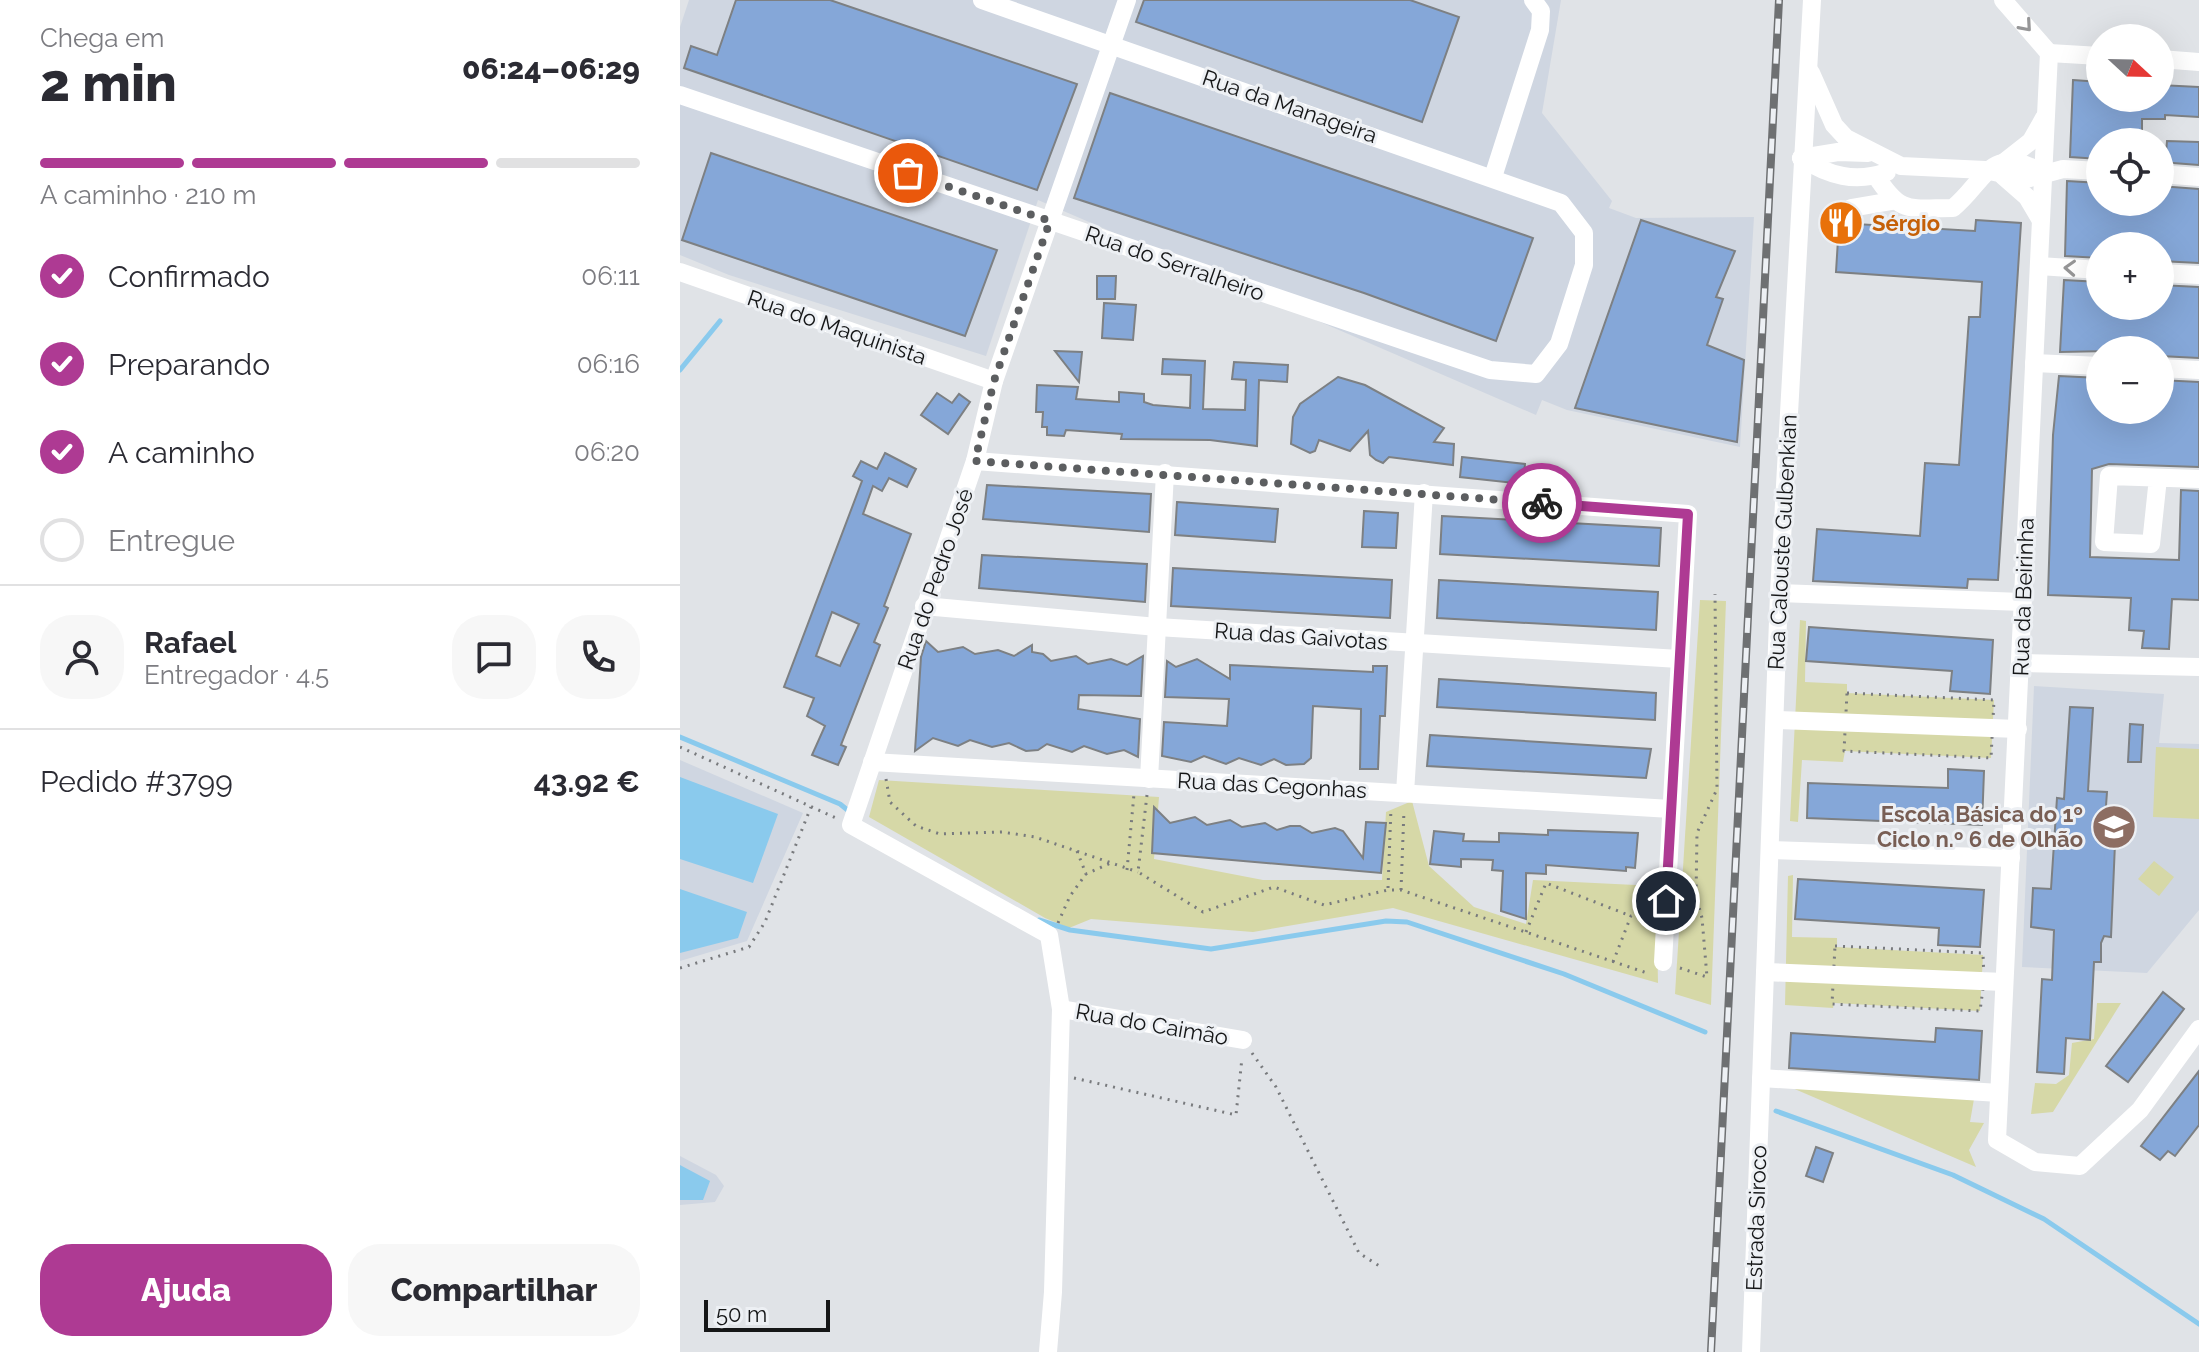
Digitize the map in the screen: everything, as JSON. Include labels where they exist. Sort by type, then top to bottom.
[{"type":"street","name":"Rua da Manageira","points":[[982,0],[1561,203],[1584,233],[1584,265],[1559,344],[1536,374]]},
{"type":"street","name":"Rua do Pedro José","points":[[856,825],[862,794],[878,763],[924,606],[975,461],[994,381],[1127,0]]},
{"type":"street","points":[[1493,177],[1540,30],[1541,11],[1533,0]]},
{"type":"street","name":"Rua Calouste Gulbenkian","points":[[1760,1082],[1779,593],[1812,0]]},
{"type":"street","points":[[2003,0],[2049,53],[2086,55]]},
{"type":"street","name":"Rua da Beirinha","points":[[2049,53],[1997,1140],[2035,1162],[2080,1166],[2140,1110],[2199,1029]]},
{"type":"street","points":[[2174,60],[2199,62]]},
{"type":"street","points":[[1810,70],[1834,125],[1846,138],[1870,153],[1901,166],[2003,170],[2026,179],[2063,169],[2086,170]]},
{"type":"street","name":"Rua do Serralheiro","points":[[680,95],[1490,370],[1536,374]]},
{"type":"street","points":[[2003,170],[2031,141],[2046,112]]},
{"type":"street","points":[[1801,158],[1838,152],[1870,153]]},
{"type":"street","points":[[1801,158],[1820,170],[1843,178]]},
{"type":"street","points":[[1799,204],[1814,185],[1843,178],[1876,176],[1901,166]]},
{"type":"street","points":[[1851,208],[1892,201],[1909,208],[1953,208],[1985,170]]},
{"type":"street","points":[[2003,170],[2027,197],[2041,222]]},
{"type":"street","points":[[2174,175],[2199,177]]},
{"type":"street","points":[[1876,176],[1892,201]]},
{"type":"street","points":[[2039,266],[2086,269]]},
{"type":"street","name":"Rua do Maquinista","points":[[680,272],[994,381]]},
{"type":"street","points":[[2174,274],[2199,275]]},
{"type":"street","points":[[2034,363],[2086,365]]},
{"type":"street","points":[[2174,369],[2199,370]]},
{"type":"street","points":[[975,461],[1688,514],[1663,962]]},
{"type":"street","points":[[1142,778],[1157,627],[1165,473]]},
{"type":"street","points":[[2158,478],[2151,544],[2104,542],[2109,476],[2199,479]]},
{"type":"street","points":[[1400,797],[1415,643],[1424,493]]},
{"type":"street","points":[[1779,593],[2022,602]]},
{"type":"street","name":"Rua das Gaivotas","points":[[924,606],[1157,627],[1679,659]]},
{"type":"street","points":[[2021,663],[2199,667]]},
{"type":"street","points":[[1775,720],[2018,729]]},
{"type":"street","name":"Rua das Cegonhas","points":[[878,763],[1400,797],[1671,809]]},
{"type":"street","points":[[856,825],[1049,935],[1061,1009],[1053,1292],[1048,1352]]},
{"type":"street","points":[[1770,850],[2011,858]]},
{"type":"street","points":[[1765,972],[2004,982]]},
{"type":"street","name":"Rua do Caimão","points":[[1061,1009],[1243,1040]]},
{"type":"street","points":[[1760,1082],[1999,1093]]},
{"type":"street","name":"Estrada Siroco","points":[[1751,1352],[1760,1082]]},
{"type":"path","points":[[878,763],[890,802],[916,826],[940,834],[1002,832],[1077,851],[1113,862],[1127,871],[1138,872],[1203,912],[1274,887],[1324,905],[1388,890],[1401,890],[1648,976],[1663,962],[1707,977],[1702,918],[1696,896],[1697,833],[1717,789],[1715,594]]},
{"type":"path","points":[[1847,693],[1994,700]]},
{"type":"path","points":[[680,747],[856,825]]},
{"type":"path","points":[[1844,751],[1991,758]]},
{"type":"path","points":[[1127,871],[1142,778]]},
{"type":"path","points":[[1138,872],[1142,778]]},
{"type":"path","points":[[1388,890],[1400,797]]},
{"type":"path","points":[[1400,797],[1401,890]]},
{"type":"path","points":[[680,968],[749,947],[765,922],[811,807]]},
{"type":"path","points":[[1077,851],[1086,874]]},
{"type":"path","points":[[1049,935],[1086,874],[1113,862]]},
{"type":"path","points":[[1526,933],[1546,883],[1631,916],[1653,909]]},
{"type":"path","points":[[1612,963],[1631,916]]},
{"type":"path","points":[[1835,946],[1983,953]]},
{"type":"path","points":[[1832,1004],[1980,1011]]},
{"type":"path","points":[[1059,1074],[1236,1115],[1243,1040]]},
{"type":"path","points":[[1243,1040],[1276,1087],[1359,1253],[1381,1267]]},
{"type":"shaded area","points":[[689,0],[1561,0],[1542,113],[1612,201],[1609,208],[1636,218],[1754,217],[1740,447],[1567,410],[1542,400],[1536,415],[1038,200],[986,356],[729,275],[680,255],[680,27]]},
{"type":"shaded area","name":"Escola Básica do 1º Ciclo n.º 6 de Olhão","points":[[2034,686],[2164,694],[2159,743],[2199,744],[2199,910],[2147,973],[2022,967]]},
{"type":"shaded area","points":[[680,760],[803,813],[747,941],[680,961]]},
{"type":"shaded area","points":[[680,1156],[716,1175],[724,1186],[715,1202],[680,1205]]},
{"type":"green space","points":[[1700,600],[1726,601],[1711,1005],[1675,994]]},
{"type":"green space","points":[[1800,620],[1806,621],[1805,682],[1847,684],[1847,693],[1994,700],[1991,758],[1845,751],[1843,762],[1802,760],[1798,822],[1790,821]]},
{"type":"green space","points":[[2156,747],[2199,749],[2199,819],[2153,817]]},
{"type":"green space","points":[[879,780],[1159,797],[1154,859],[1263,880],[1382,880],[1386,812],[1412,801],[1429,866],[1474,907],[1526,924],[1533,880],[1656,886],[1658,983],[1393,908],[1253,932],[1091,919],[1069,928],[1045,918],[869,817]]},
{"type":"green space","points":[[2154,861],[2174,877],[2159,896],[2138,879]]},
{"type":"green space","points":[[1793,875],[1792,937],[1837,938],[1837,947],[1983,955],[1980,1011],[1834,1003],[1833,1008],[1785,1005],[1788,876]]},
{"type":"green space","points":[[2097,1003],[2121,1003],[2053,1112],[2031,1114],[2035,1083],[2056,1084],[2069,1075],[2072,1043],[2094,1039]]},
{"type":"green space","points":[[1790,1087],[1974,1099],[1970,1122],[1984,1123],[1969,1150],[1976,1167]]},
{"type":"water","points":[[680,777],[778,814],[753,883],[680,859]]},
{"type":"water","points":[[680,889],[747,912],[738,938],[680,953]]},
{"type":"water","points":[[680,1165],[710,1181],[703,1200],[680,1200]]},
{"type":"building","points":[[736,0],[830,0],[1077,84],[1037,190],[684,68],[691,46],[717,55]]},
{"type":"building","points":[[1144,0],[1410,0],[1459,17],[1422,122],[1136,22]]},
{"type":"building","points":[[2073,80],[2086,81],[2086,112],[2174,112],[2174,86],[2199,87],[2199,117],[2165,115],[2165,119],[2142,119],[2142,128],[2086,128],[2086,158],[2070,157]]},
{"type":"building","points":[[1110,93],[1533,238],[1496,341],[1364,293],[1074,198]]},
{"type":"building","points":[[2174,141],[2199,142],[2199,165],[2174,163]]},
{"type":"building","points":[[711,153],[997,250],[965,336],[682,240]]},
{"type":"building","points":[[2067,181],[2086,182],[2086,216],[2174,216],[2174,187],[2199,189],[2199,263],[2174,262],[2174,232],[2086,232],[2086,257],[2065,256]]},
{"type":"building","points":[[1641,220],[1735,251],[1716,297],[1723,299],[1707,345],[1744,360],[1737,442],[1575,408]]},
{"type":"building","points":[[1976,220],[2021,223],[1998,580],[1968,579],[1967,588],[1813,581],[1817,529],[1920,536],[1925,463],[1959,465],[1969,317],[1980,317],[1982,282],[1836,272],[1839,223],[1975,231]]},
{"type":"building","points":[[1097,276],[1116,276],[1115,299],[1097,299]]},
{"type":"building","points":[[2064,280],[2086,281],[2086,320],[2174,320],[2174,286],[2199,287],[2199,358],[2174,357],[2174,336],[2086,336],[2086,351],[2060,352]]},
{"type":"building","points":[[1104,303],[1136,305],[1133,340],[1102,338]]},
{"type":"building","points":[[1055,351],[1082,352],[1079,382]]},
{"type":"building","points":[[1163,359],[1205,361],[1203,409],[1245,410],[1246,380],[1232,379],[1234,362],[1288,365],[1287,382],[1259,380],[1257,446],[1210,440],[1121,439],[1122,434],[1066,430],[1064,436],[1047,435],[1047,427],[1042,427],[1043,412],[1036,412],[1037,385],[1078,387],[1076,399],[1119,402],[1119,392],[1144,394],[1144,402],[1153,405],[1190,408],[1191,375],[1162,374]]},
{"type":"building","points":[[2059,376],[2086,377],[2086,424],[2174,424],[2174,381],[2199,382],[2199,467],[2109,464],[2092,469],[2090,557],[2179,560],[2181,490],[2199,491],[2199,600],[2172,599],[2169,649],[2142,648],[2144,631],[2129,630],[2131,598],[2048,595],[2053,435]]},
{"type":"building","points":[[1338,377],[1365,385],[1444,428],[1434,442],[1454,444],[1453,465],[1389,457],[1383,463],[1370,455],[1368,431],[1350,451],[1319,440],[1315,451],[1310,453],[1291,444],[1293,417],[1300,404]]},
{"type":"building","points":[[937,393],[952,403],[959,394],[970,402],[948,434],[921,415]]},
{"type":"building","points":[[885,453],[916,469],[907,487],[889,478],[882,491],[873,486],[863,514],[911,534],[884,606],[888,608],[874,642],[880,645],[841,745],[846,747],[838,765],[812,755],[825,726],[807,716],[814,698],[784,687],[862,481],[853,476],[861,461],[877,469]],"holes":[[[832,612],[859,624],[840,666],[816,656]]]},
{"type":"building","points":[[1462,457],[1525,464],[1523,484],[1460,477]]},
{"type":"building","points":[[987,485],[1151,494],[1149,532],[983,519]]},
{"type":"building","points":[[1177,502],[1278,509],[1275,542],[1175,535]]},
{"type":"building","points":[[1364,511],[1398,513],[1396,548],[1362,547]]},
{"type":"building","points":[[1442,516],[1661,528],[1659,566],[1440,554]]},
{"type":"building","points":[[982,555],[1147,564],[1145,602],[979,588]]},
{"type":"building","points":[[1173,568],[1392,580],[1390,618],[1171,606]]},
{"type":"building","points":[[1439,580],[1658,592],[1656,630],[1437,618]]},
{"type":"building","points":[[1809,627],[1993,640],[1990,694],[1950,691],[1952,671],[1806,661]]},
{"type":"building","points":[[926,641],[938,652],[963,647],[975,654],[998,650],[1014,656],[1032,645],[1032,652],[1043,654],[1051,661],[1076,656],[1088,664],[1111,659],[1127,665],[1143,656],[1141,696],[1079,695],[1078,709],[1140,719],[1138,757],[1124,750],[1107,754],[1084,746],[1072,752],[1047,744],[1038,750],[1026,751],[1009,743],[992,747],[970,740],[958,746],[933,738],[915,751],[921,657]]},
{"type":"building","points":[[1197,659],[1230,679],[1230,665],[1373,672],[1373,666],[1387,666],[1385,716],[1380,716],[1378,769],[1360,769],[1361,709],[1313,706],[1311,758],[1304,764],[1286,765],[1274,759],[1261,765],[1239,758],[1226,764],[1204,756],[1191,762],[1162,756],[1164,722],[1227,726],[1229,699],[1165,697],[1167,661],[1176,667]]},
{"type":"building","points":[[1439,679],[1656,693],[1655,720],[1437,707]]},
{"type":"building","points":[[2070,707],[2093,708],[2088,791],[2107,792],[2105,819],[2116,820],[2111,937],[2104,936],[2101,962],[2094,962],[2090,1040],[2066,1038],[2064,1074],[2037,1072],[2042,979],[2052,980],[2054,930],[2031,927],[2033,888],[2051,889],[2057,798],[2064,799]]},
{"type":"building","points":[[2130,724],[2143,725],[2141,762],[2128,762]]},
{"type":"building","points":[[1430,735],[1651,749],[1646,778],[1427,766]]},
{"type":"building","points":[[1948,769],[1984,771],[1982,825],[1807,818],[1808,783],[1948,788]]},
{"type":"building","points":[[1154,807],[1170,823],[1195,817],[1207,825],[1230,820],[1242,827],[1265,823],[1277,830],[1300,826],[1312,833],[1335,828],[1343,831],[1363,858],[1366,822],[1386,823],[1381,873],[1152,853]]},
{"type":"building","points":[[1548,830],[1638,833],[1635,868],[1626,867],[1626,871],[1546,865],[1546,874],[1526,873],[1526,919],[1501,911],[1503,871],[1492,870],[1493,860],[1461,859],[1461,867],[1430,864],[1434,831],[1464,834],[1463,841],[1499,842],[1499,833],[1548,835]]},
{"type":"building","points":[[1798,879],[1984,890],[1980,947],[1938,945],[1939,928],[1795,919]]},
{"type":"building","points":[[2163,992],[2184,1009],[2128,1082],[2106,1066]]},
{"type":"building","points":[[1936,1028],[1982,1031],[1979,1080],[1789,1068],[1791,1033],[1935,1042]]},
{"type":"building","points":[[2199,1071],[2199,1125],[2175,1156],[2168,1151],[2160,1160],[2141,1146]]},
{"type":"building","points":[[1816,1147],[1833,1153],[1823,1182],[1806,1176]]},
{"type":"waterway","points":[[680,370],[720,321]]},
{"type":"waterway","points":[[680,737],[840,804],[850,812]]},
{"type":"waterway","points":[[1039,920],[1070,930],[1211,949],[1386,921],[1407,922],[1564,974],[1705,1032]]},
{"type":"waterway","points":[[1776,1111],[1953,1175],[2044,1219],[2199,1324]]},
{"type":"railway","points":[[1711,1352],[1779,0]]},
{"type":"way so far","points":[[908,173],[1050,221],[994,381],[975,461],[1542,503]]},
{"type":"place","name":"Sérgio","points":[[1841,223]]},
{"type":"place","name":"Escola Básica do 1º Ciclo n.º 6 de Olhão","points":[[2114,827]]},
{"type":"route","points":[[1542,503],[1688,514],[1666,901]]}]
